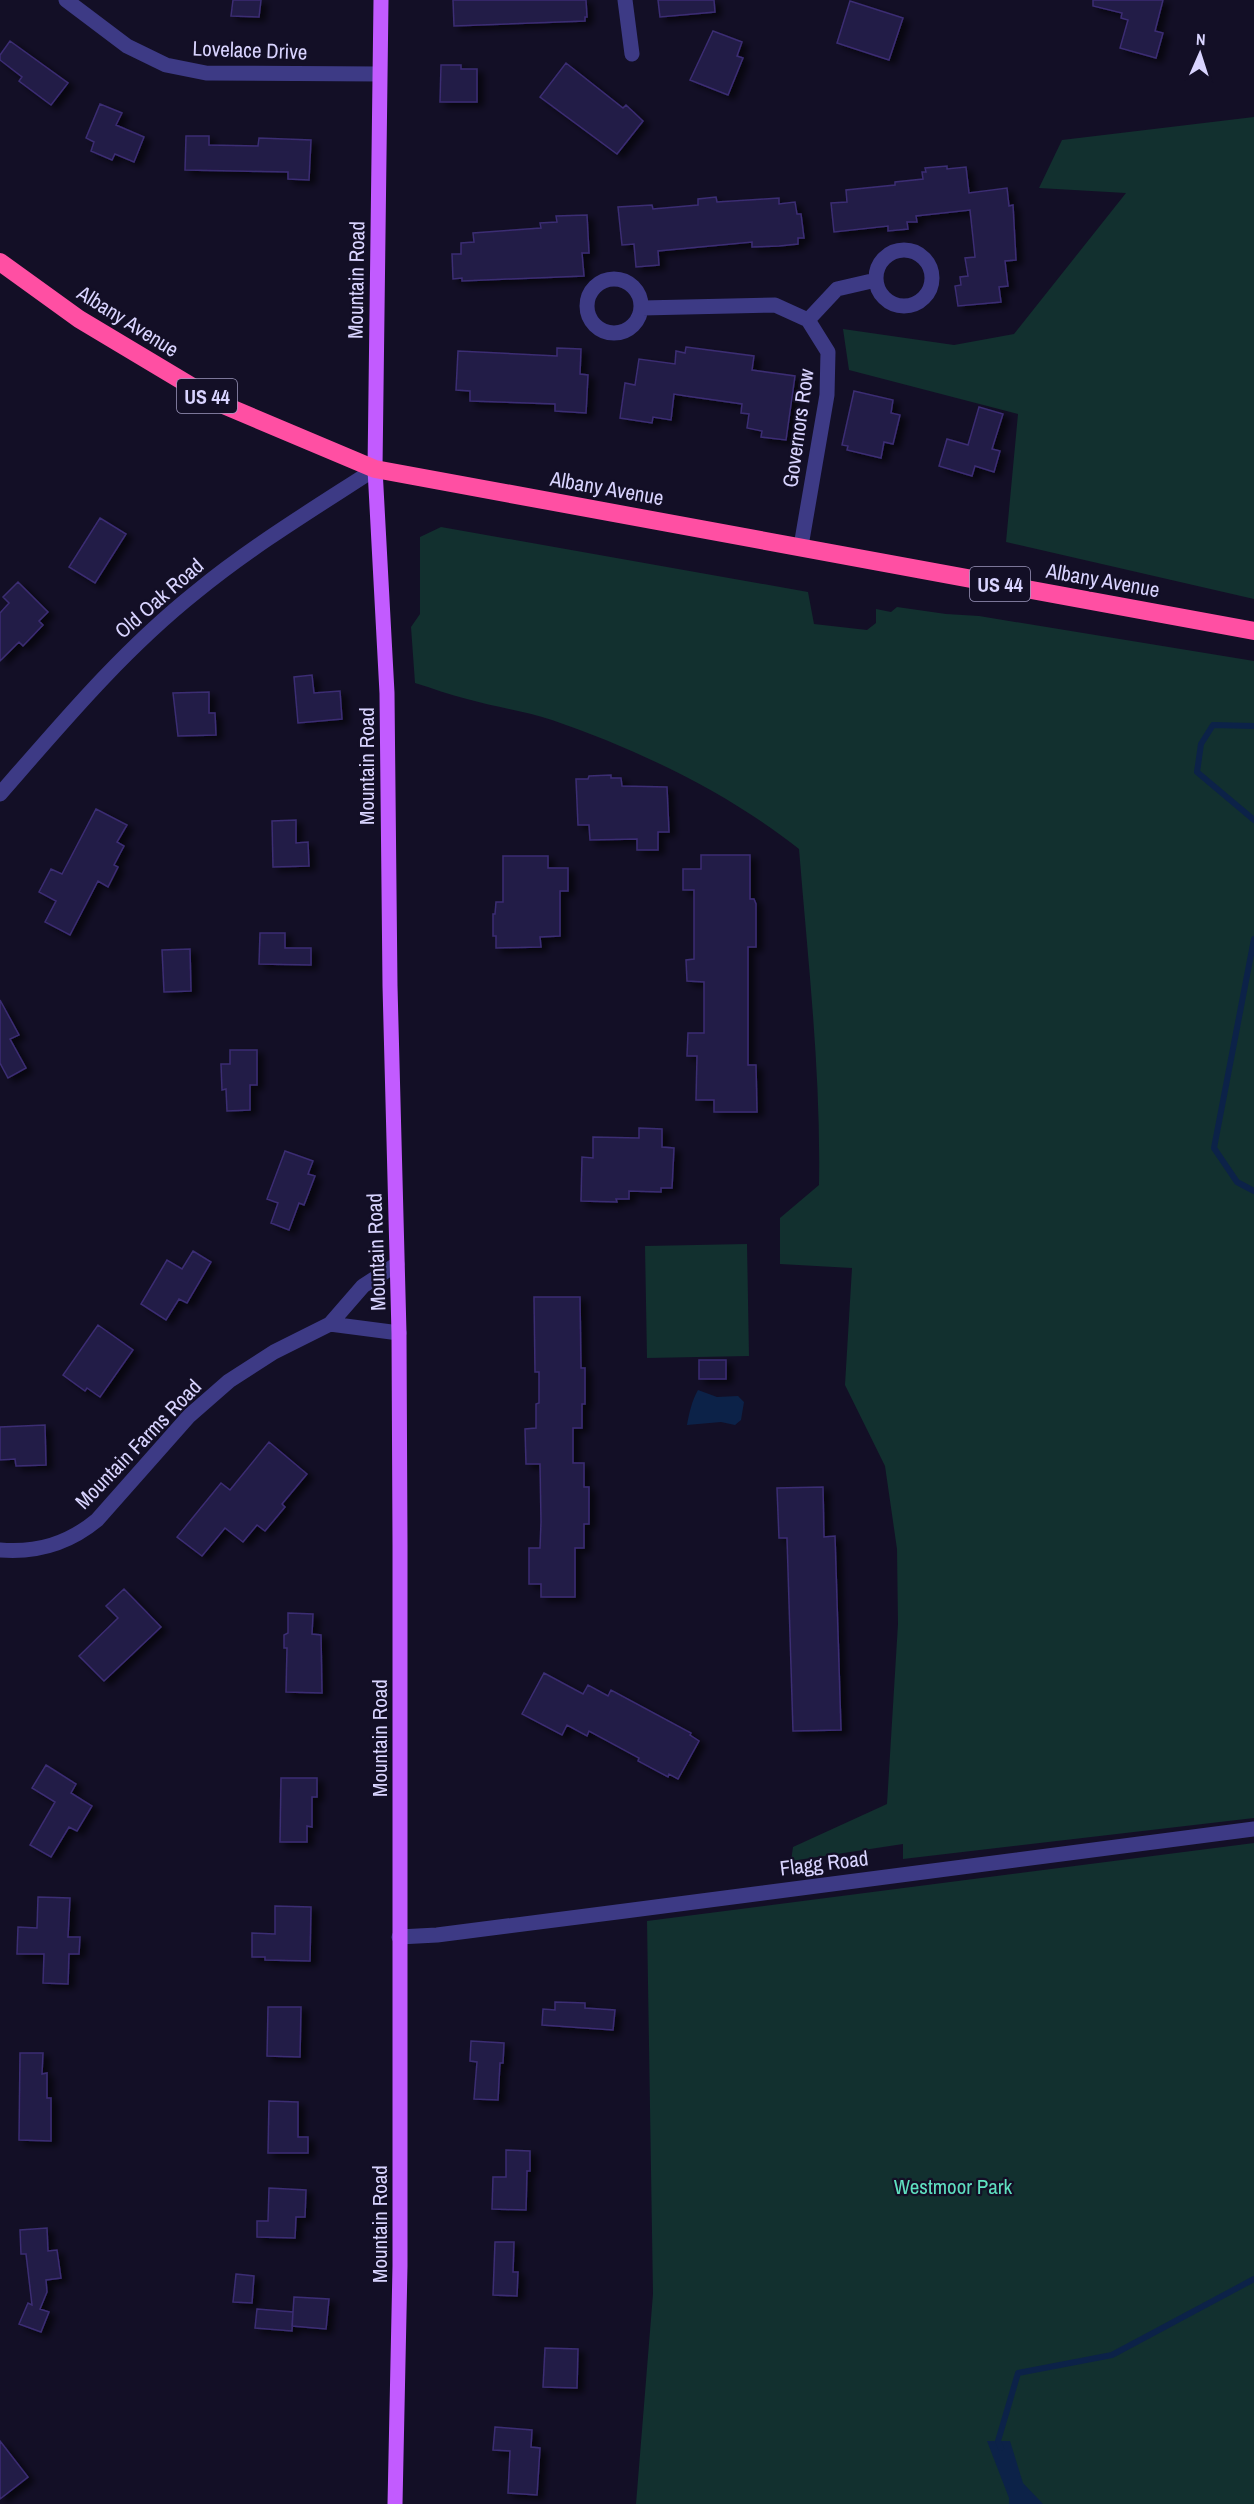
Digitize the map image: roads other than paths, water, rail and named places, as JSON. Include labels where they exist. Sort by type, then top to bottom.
[{"type":"highway","name":"Albany Avenue","points":[[0,262],[79,319],[221,404],[375,469],[1254,631]]},
{"type":"main road","name":"Mountain Road","points":[[381,0],[375,469],[381,535],[387,693],[387,813],[399,1333],[400,2266],[395,2504]]},
{"type":"street","name":"Lovelace Drive","points":[[66,0],[127,46],[166,65],[206,73],[379,74]]},
{"type":"street","points":[[625,0],[632,54]]},
{"type":"street","points":[[642,308],[775,305],[808,320],[837,289],[876,280]]},
{"type":"street","name":"Governors Row","points":[[801,546],[828,384],[828,351],[808,320]]},
{"type":"street","name":"Old Oak Road","points":[[0,794],[95,686],[195,592],[231,565],[375,469]]},
{"type":"street","name":"Mountain Farms Road","points":[[0,1551],[20,1552],[53,1546],[80,1534],[97,1520],[189,1416],[229,1381],[274,1352],[330,1324],[363,1286],[397,1264]]},
{"type":"street","points":[[330,1324],[399,1333]]},
{"type":"street","name":"Flagg Road","points":[[399,1937],[437,1935],[602,1914],[1254,1828]]},
{"type":"water","points":[[698,1390],[717,1397],[738,1396],[744,1402],[741,1420],[735,1425],[721,1422],[687,1425],[692,1403]]},
{"type":"water","points":[[987,2441],[1010,2441],[1023,2483],[1043,2504],[1009,2504],[1009,2498]]},
{"type":"waterway","points":[[1254,726],[1213,725],[1201,744],[1197,772],[1254,820]]},
{"type":"waterway","points":[[1254,939],[1214,1148],[1237,1182],[1254,1191]]},
{"type":"waterway","points":[[1001,2448],[998,2441],[1018,2373],[1112,2355],[1254,2279]]},
{"type":"park label","name":"Westmoor Park","points":[[953,2186]]}]
